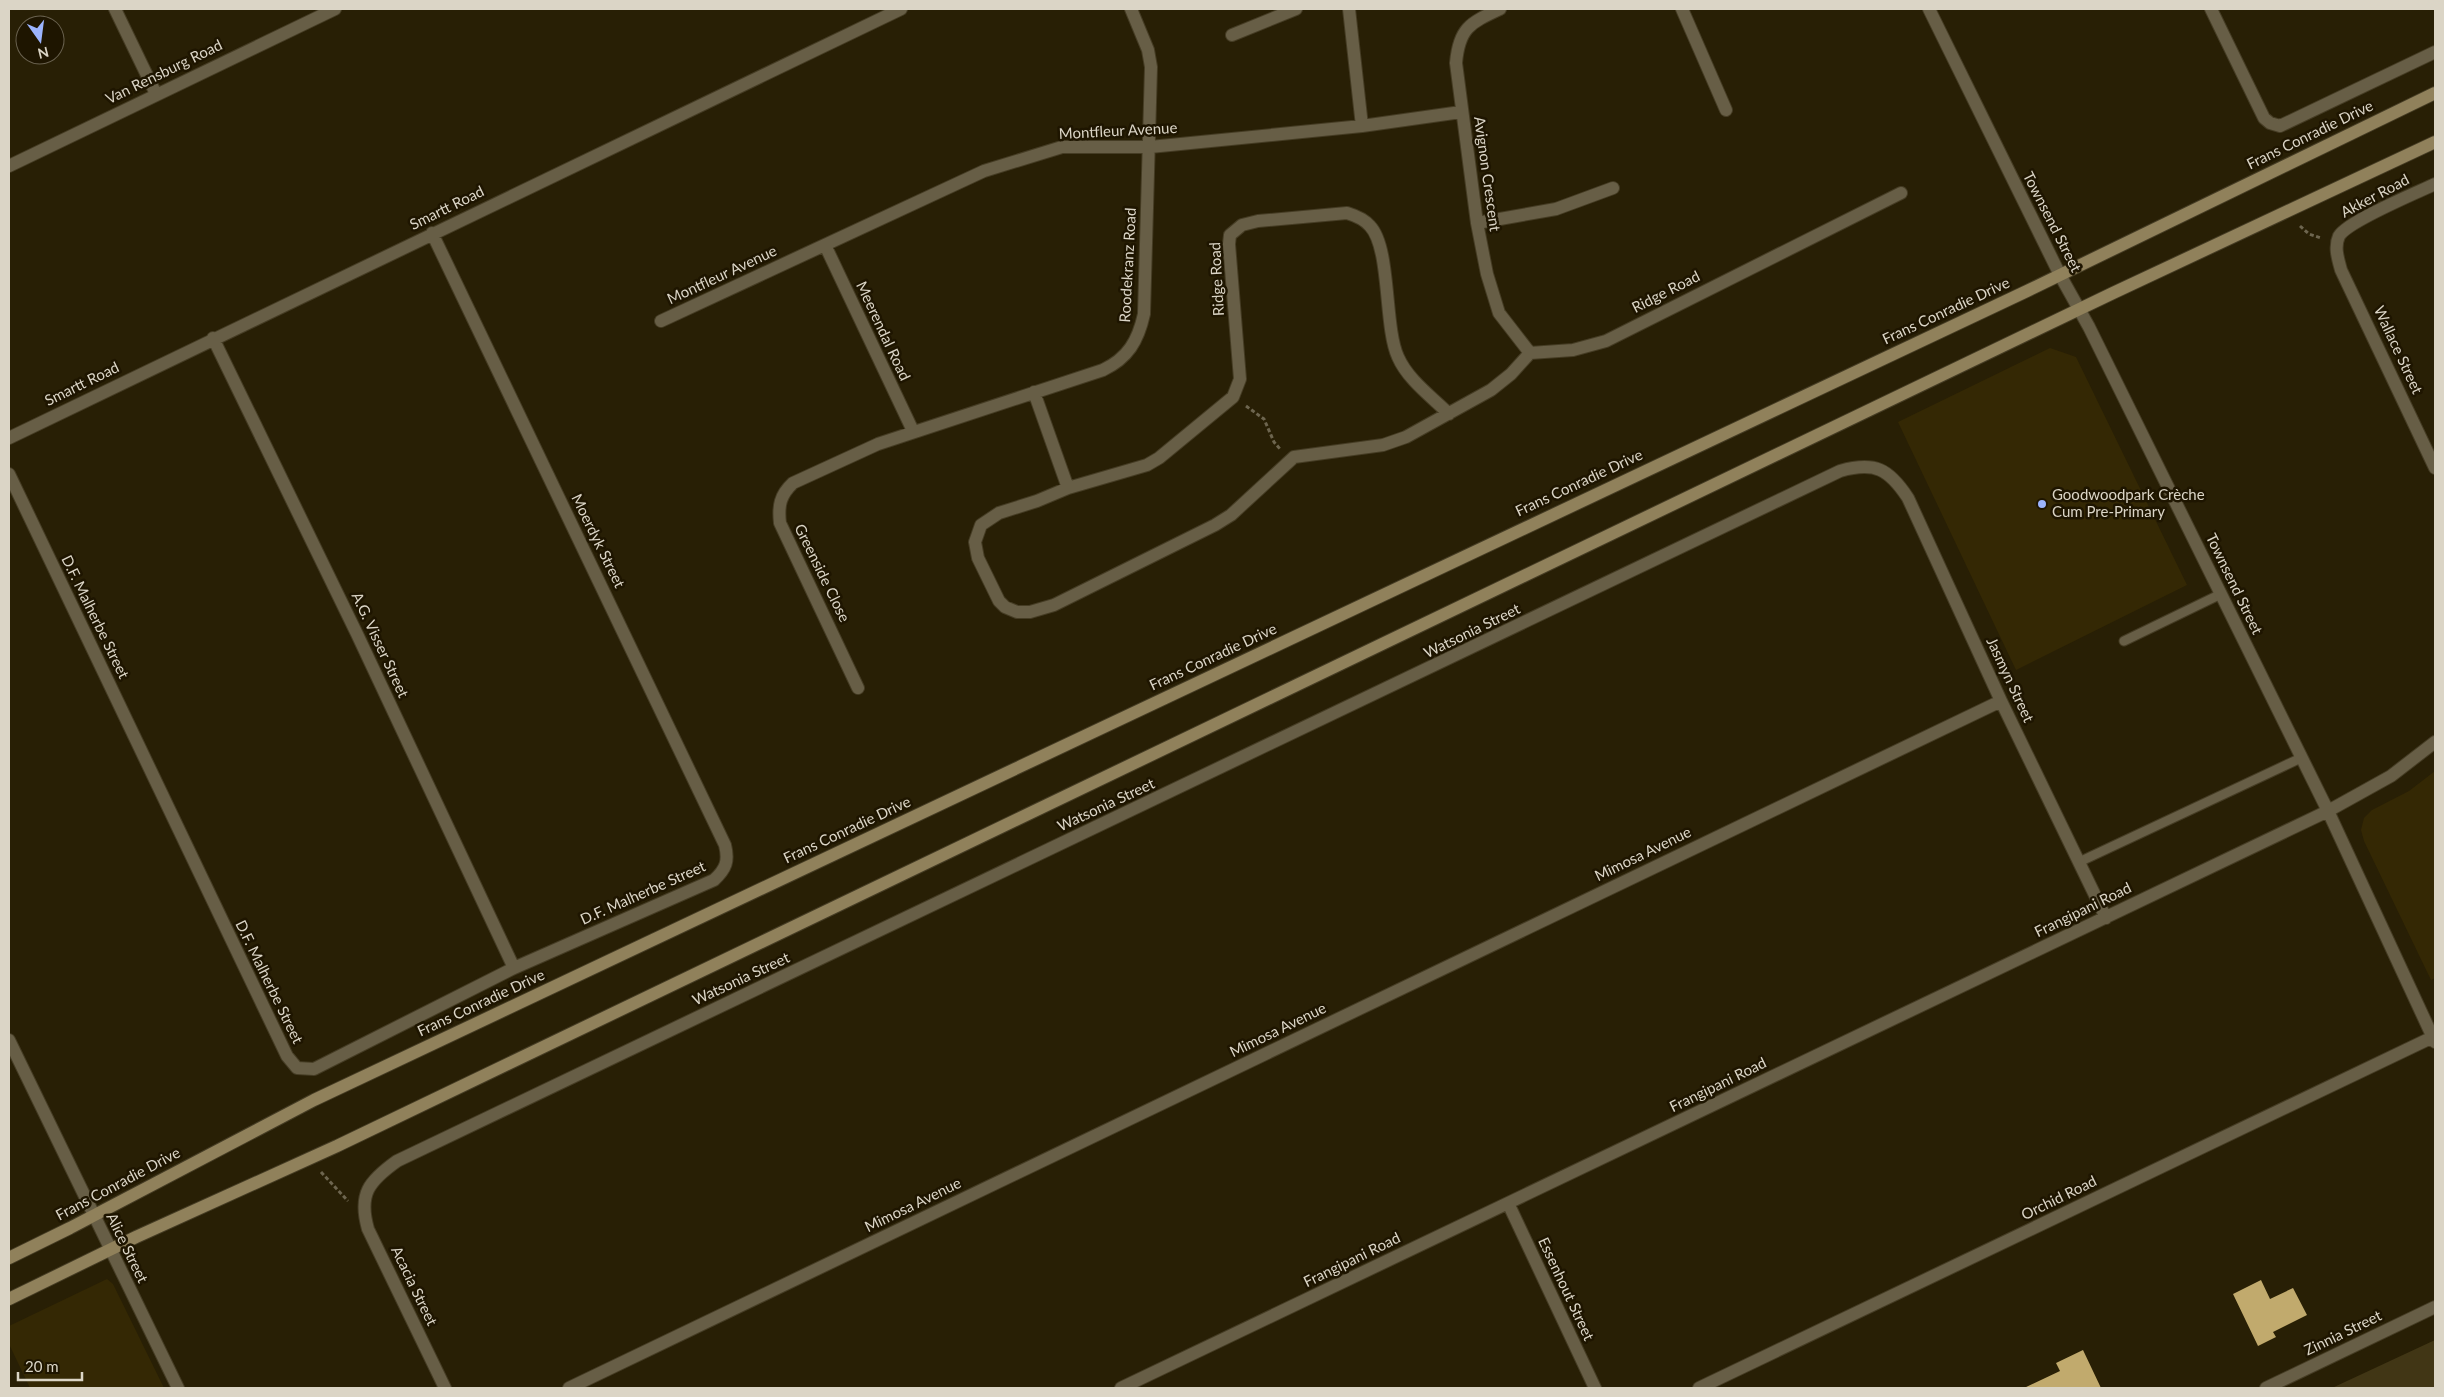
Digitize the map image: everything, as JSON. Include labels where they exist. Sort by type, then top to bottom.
[{"type":"main road","name":"Frans Conradie Drive","points":[[9,1258],[314,1100],[2060,275],[2435,93]]},
{"type":"main road","points":[[9,1299],[110,1250],[346,1142],[2080,310],[2435,142]]},
{"type":"street","points":[[115,9],[156,94]]},
{"type":"street","name":"Van Rensburg Road","points":[[9,166],[335,9]]},
{"type":"street","name":"Smartt Road","points":[[9,438],[213,338],[901,9]]},
{"type":"street","name":"Roodekranz Road","points":[[913,431],[1103,370],[1122,359],[1135,343],[1144,314],[1151,67],[1148,50],[1131,9]]},
{"type":"street","points":[[1232,35],[1296,9]]},
{"type":"street","points":[[1349,9],[1362,126]]},
{"type":"street","name":"Avignon Crescent","points":[[1500,9],[1470,24],[1460,38],[1456,63],[1461,112],[1486,274],[1499,313],[1530,353]]},
{"type":"street","points":[[1682,9],[1726,110]]},
{"type":"street","name":"Townsend Street","points":[[1929,9],[2328,811],[2434,1040]]},
{"type":"street","points":[[2211,9],[2260,112],[2270,124],[2286,125],[2435,52]]},
{"type":"street","name":"Montfleur Avenue","points":[[661,321],[984,170],[1068,146],[1150,147],[1362,126],[1461,112]]},
{"type":"street","name":"Akker Road","points":[[2336,244],[2340,234],[2353,224],[2435,184]]},
{"type":"street","points":[[1477,223],[1556,209],[1613,188]]},
{"type":"street","name":"Ridge Road","points":[[1530,353],[1573,350],[1606,340],[1901,193]]},
{"type":"street","name":"Ridge Road","points":[[1233,397],[1240,379],[1230,235],[1242,225],[1258,221],[1347,213],[1359,217],[1372,227],[1378,240],[1397,356],[1410,376],[1449,414]]},
{"type":"street","name":"Moerdyk Street","points":[[432,233],[725,845],[727,864]]},
{"type":"street","name":"Meerendal Road","points":[[825,244],[913,431]]},
{"type":"street","name":"Wallace Street","points":[[2336,244],[2341,270],[2435,468]]},
{"type":"street","name":"A.G. Visser Street","points":[[213,338],[353,626],[514,968]]},
{"type":"street","points":[[1233,397],[1159,458],[1147,465],[1068,488],[988,518],[977,532],[975,542],[978,558],[999,601],[1017,612],[1030,612],[1054,605],[1215,525],[1231,514],[1291,460],[1308,453],[1383,444],[1406,437],[1491,390],[1511,374],[1530,353]]},
{"type":"street","points":[[1034,392],[1068,488]]},
{"type":"street","name":"Greenside Close","points":[[858,688],[780,523],[778,510],[780,500],[785,491],[814,472],[913,431]]},
{"type":"street","name":"Watsonia Street","points":[[364,1200],[372,1182],[397,1161],[1538,617],[1821,479],[1855,467],[1874,467]]},
{"type":"street","name":"Jasmyn Street","points":[[1874,467],[1888,473],[1898,483],[1908,498],[2001,701],[2106,918]]},
{"type":"street","name":"D.F. Malherbe Street","points":[[9,474],[292,1063],[297,1068],[314,1069],[514,968],[714,880],[723,872],[727,864]]},
{"type":"street","name":"Mimosa Avenue","points":[[569,1388],[2001,701]]},
{"type":"street","name":"Frangipani Road","points":[[1121,1388],[2328,811],[2391,776],[2435,742]]},
{"type":"street","name":"Alice Street","points":[[9,1040],[178,1388]]},
{"type":"street","name":"Orchid Road","points":[[1699,1388],[2434,1040]]},
{"type":"street","name":"Acacia Street","points":[[364,1200],[368,1230],[445,1388]]},
{"type":"street","name":"Essenhout Street","points":[[1508,1203],[1595,1388]]},
{"type":"street","name":"Zinnia Street","points":[[2266,1388],[2435,1307]]},
{"type":"lane","points":[[2124,641],[2220,594]]},
{"type":"lane","points":[[2079,862],[2301,758]]},
{"type":"path","points":[[2300,226],[2309,234],[2336,244]]},
{"type":"path","points":[[1233,397],[1264,419],[1274,442],[1291,460]]},
{"type":"path","points":[[321,1172],[348,1201],[364,1200]]},
{"type":"shaded area","name":"Goodwoodpark Crèche Cum Pre-Primary","points":[[2050,348],[2076,357],[2187,585],[2016,670],[1898,422]]},
{"type":"shaded area","points":[[2435,771],[2435,978],[2431,980],[2364,841],[2361,830],[2364,818],[2372,810],[2409,791]]},
{"type":"shaded area","points":[[107,1279],[113,1284],[164,1388],[30,1388],[9,1344],[9,1326]]},
{"type":"shaded area","points":[[2435,1340],[2435,1388],[2332,1388]]},
{"type":"building","points":[[2261,1280],[2270,1299],[2293,1288],[2307,1315],[2273,1332],[2276,1337],[2258,1346],[2233,1294]]},
{"type":"building","points":[[2083,1350],[2101,1388],[2024,1388],[2060,1371],[2056,1363]]},
{"type":"place","name":"Goodwoodpark Crèche Cum Pre-Primary","points":[[2042,504]]}]
